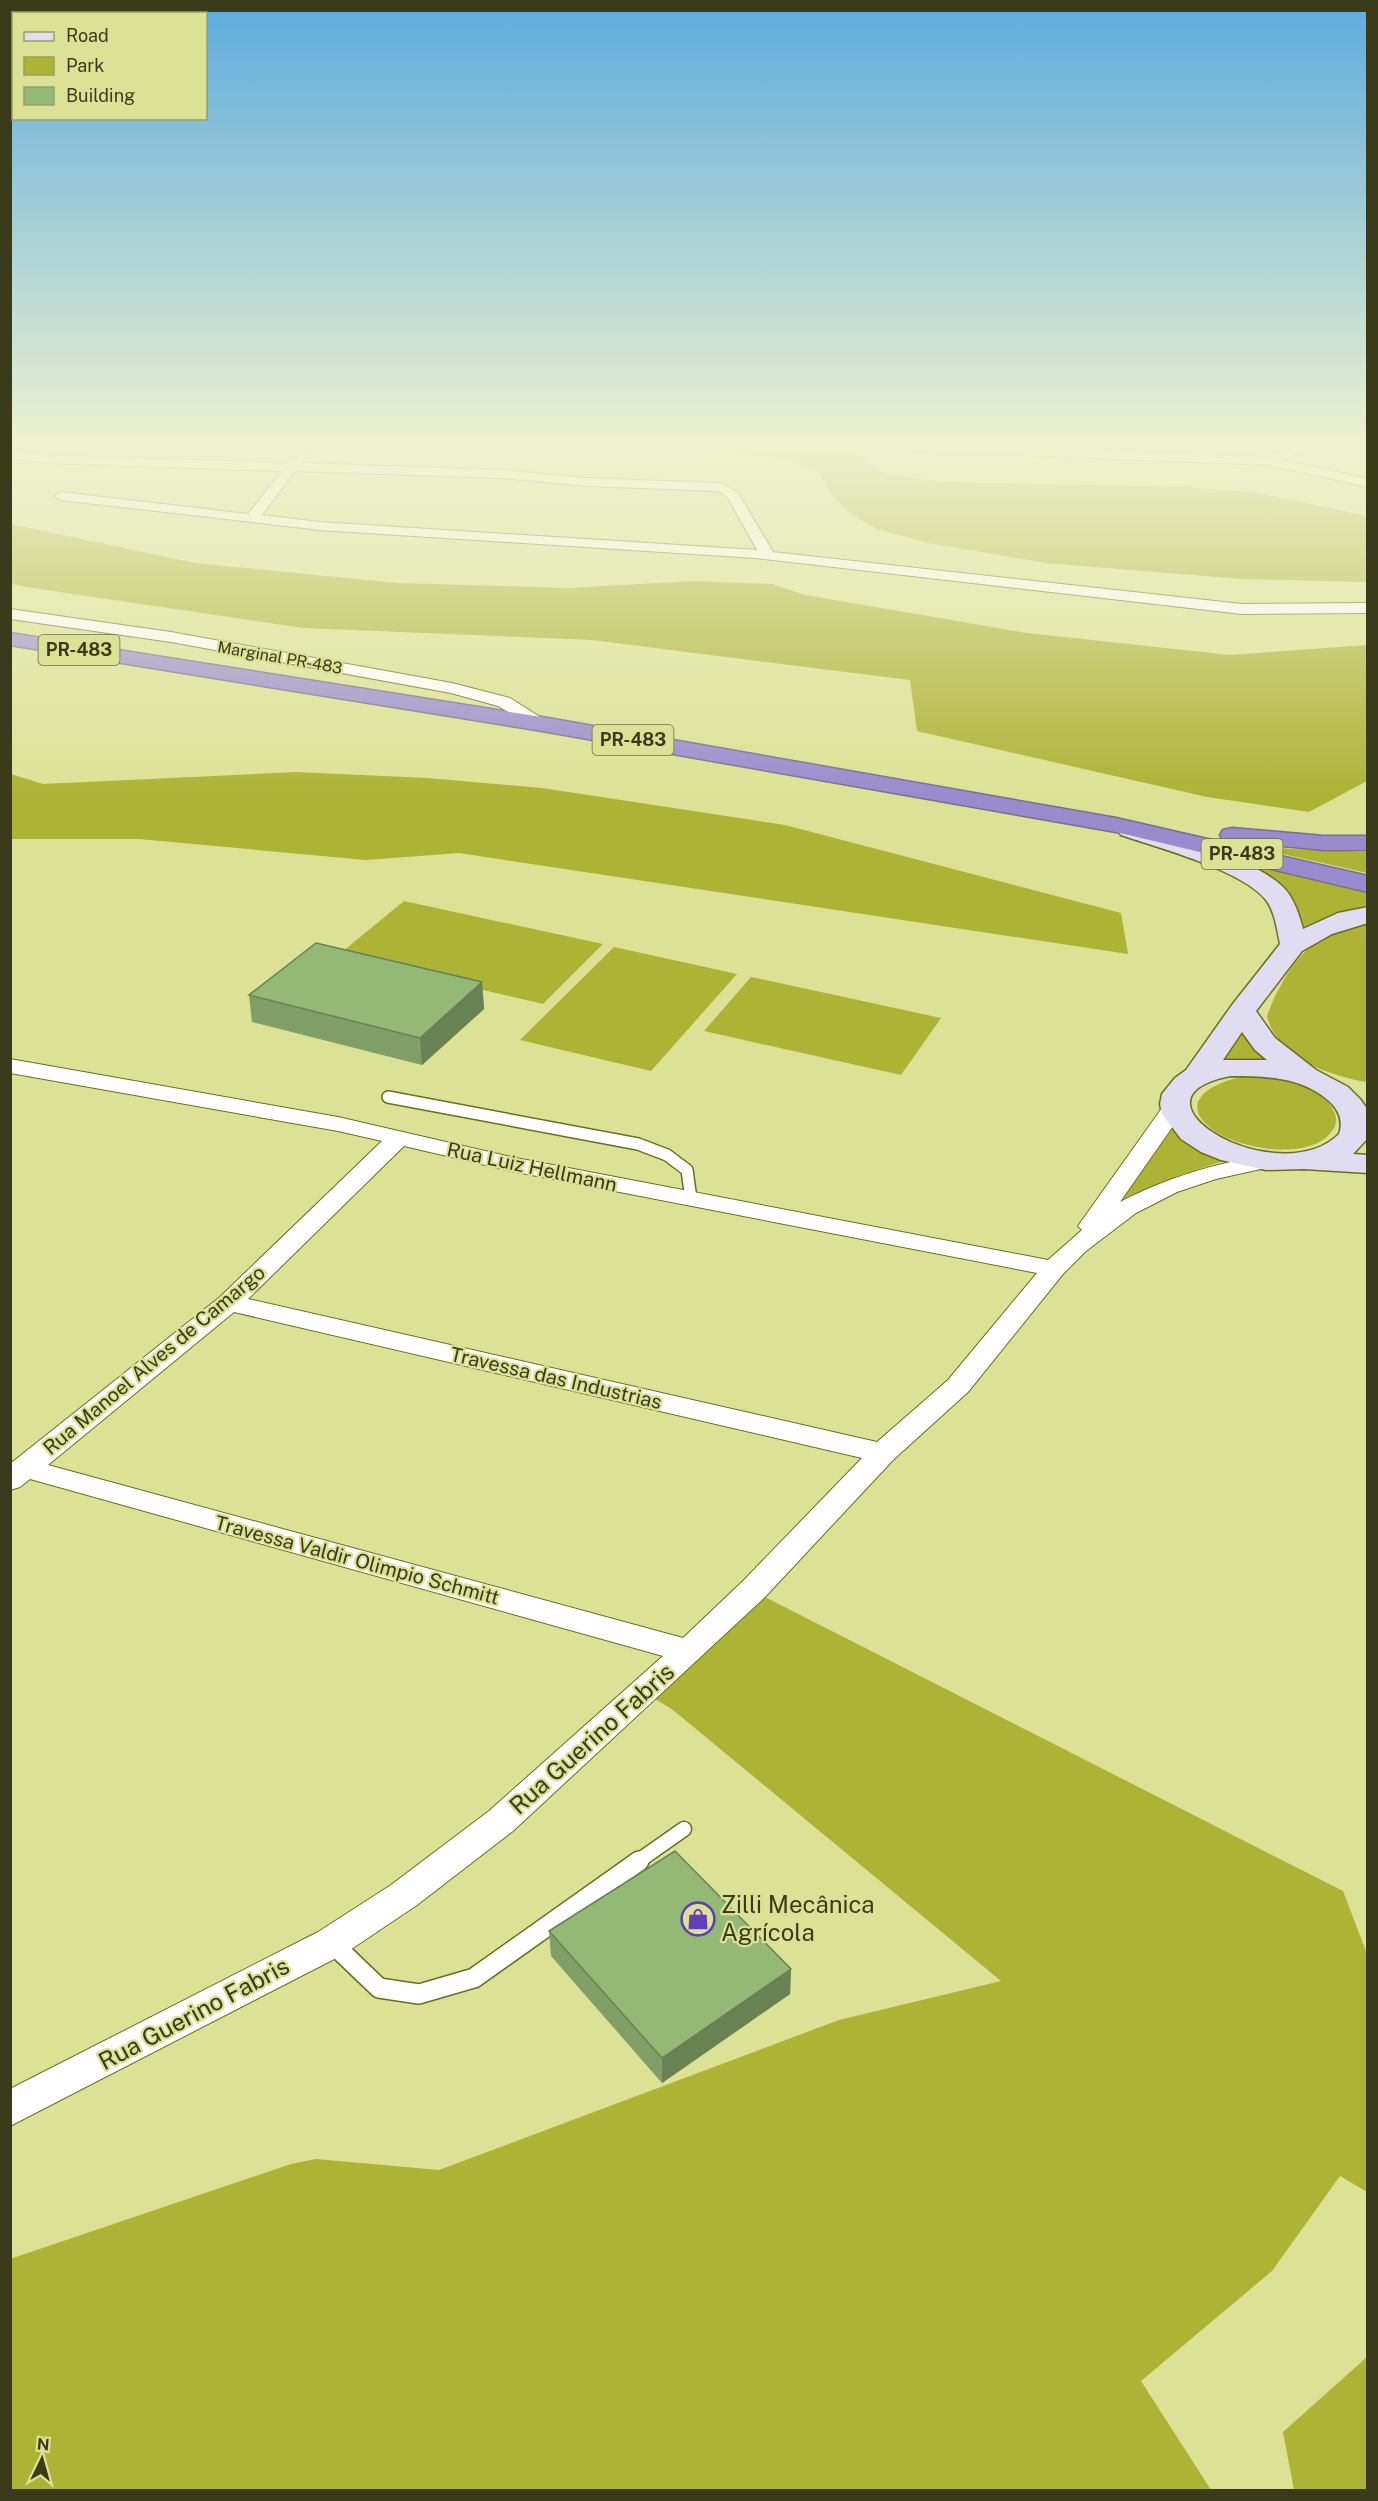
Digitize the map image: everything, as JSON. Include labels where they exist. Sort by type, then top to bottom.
[{"type":"highway","name":"PR-483","points":[[10,639],[542,724],[1116,825],[1368,884]]},
{"type":"highway","points":[[1116,825],[1324,843],[1368,843]]},
{"type":"street","points":[[819,562],[1242,609],[1368,608]]},
{"type":"street","name":"Marginal PR-483","points":[[10,614],[171,637],[452,688],[504,702],[542,724]]},
{"type":"street","points":[[1116,825],[1242,872],[1274,893],[1287,915],[1293,945]]},
{"type":"street","points":[[1197,1076],[1242,1011],[1293,945],[1323,928],[1347,919],[1368,915]]},
{"type":"street","points":[[1242,1011],[1265,1044],[1344,1099],[1353,1110],[1357,1122],[1355,1133],[1348,1143],[1320,1158],[1300,1161]]},
{"type":"street","name":"Rua Luiz Hellmann","points":[[10,1066],[338,1124],[511,1164],[1054,1269]]},
{"type":"street","points":[[1368,1093],[1322,1084],[1274,1068],[1232,1067],[1197,1076],[1185,1084],[1177,1094],[1175,1106],[1178,1118],[1187,1129],[1202,1140],[1242,1157],[1265,1161],[1368,1164]]},
{"type":"street","points":[[1077,1246],[1175,1106]]},
{"type":"street","name":"Rua Manoel Alves de Camargo","points":[[18,1474],[229,1303],[399,1138]]},
{"type":"street","points":[[1077,1246],[1127,1208],[1168,1187],[1210,1173],[1265,1161]]},
{"type":"street","name":"Rua Guerino Fabris","points":[[10,2109],[331,1943],[404,1895],[501,1821],[690,1651],[753,1589],[883,1453],[958,1386],[1054,1269],[1077,1246]]},
{"type":"street","name":"Travessa das Industrias","points":[[229,1303],[883,1453]]},
{"type":"street","name":"Travessa Valdir Olimpio Schmitt","points":[[18,1474],[690,1651]]},
{"type":"lane","points":[[388,1097],[638,1144],[667,1155],[687,1170],[692,1198]]},
{"type":"lane","points":[[331,1943],[379,1989],[419,1994],[474,1978],[684,1829]]},
{"type":"green space","points":[[11,562],[189,562],[397,583],[570,588],[694,581],[772,584],[805,595],[1027,633],[1230,655],[1367,645],[1367,781],[1309,812],[1207,797],[917,731],[910,680],[592,640],[303,628],[11,584]]},
{"type":"green space","points":[[1038,562],[1367,562],[1367,582],[1241,579]]},
{"type":"green space","points":[[296,772],[427,778],[542,788],[785,825],[1121,913],[1128,954],[459,853],[366,860],[139,839],[11,839],[11,774],[43,784]]},
{"type":"green space","points":[[1229,842],[1291,849],[1367,852],[1367,873]]},
{"type":"green space","points":[[1230,860],[1367,892],[1367,907],[1338,914],[1298,936],[1295,920]]},
{"type":"green space","points":[[404,901],[603,944],[543,1004],[337,956]]},
{"type":"green space","points":[[1367,921],[1367,1082],[1322,1070],[1293,1054],[1273,1031],[1267,1016],[1291,968],[1309,947],[1331,932]]},
{"type":"green space","points":[[614,947],[737,974],[651,1071],[520,1040]]},
{"type":"green space","points":[[751,977],[941,1018],[901,1075],[704,1031]]},
{"type":"green space","points":[[1240,1023],[1283,1065],[1217,1064]]},
{"type":"green space","points":[[1242,1077],[1281,1080],[1308,1088],[1329,1103],[1336,1118],[1333,1129],[1322,1141],[1308,1147],[1292,1149],[1256,1147],[1225,1137],[1202,1120],[1198,1111],[1198,1102],[1203,1095],[1220,1083]]},
{"type":"green space","points":[[1173,1128],[1230,1159],[1180,1175],[1121,1200]]},
{"type":"green space","points":[[757,1593],[1343,1891],[1367,1954],[1367,2192],[1340,2176],[1272,2271],[1141,2381],[1211,2490],[11,2490],[10,2259],[291,2164],[316,2159],[439,2170],[839,2020],[1001,1981],[673,1710],[647,1694]]},
{"type":"green space","points":[[1367,2357],[1367,2490],[1294,2490],[1283,2432]]},
{"type":"building","points":[[316,943],[482,982],[420,1038],[249,995]]},
{"type":"building","points":[[675,1851],[791,1969],[662,2058],[549,1931]]},
{"type":"place","name":"Zilli Mecânica Agrícola","points":[[698,1919]]}]
